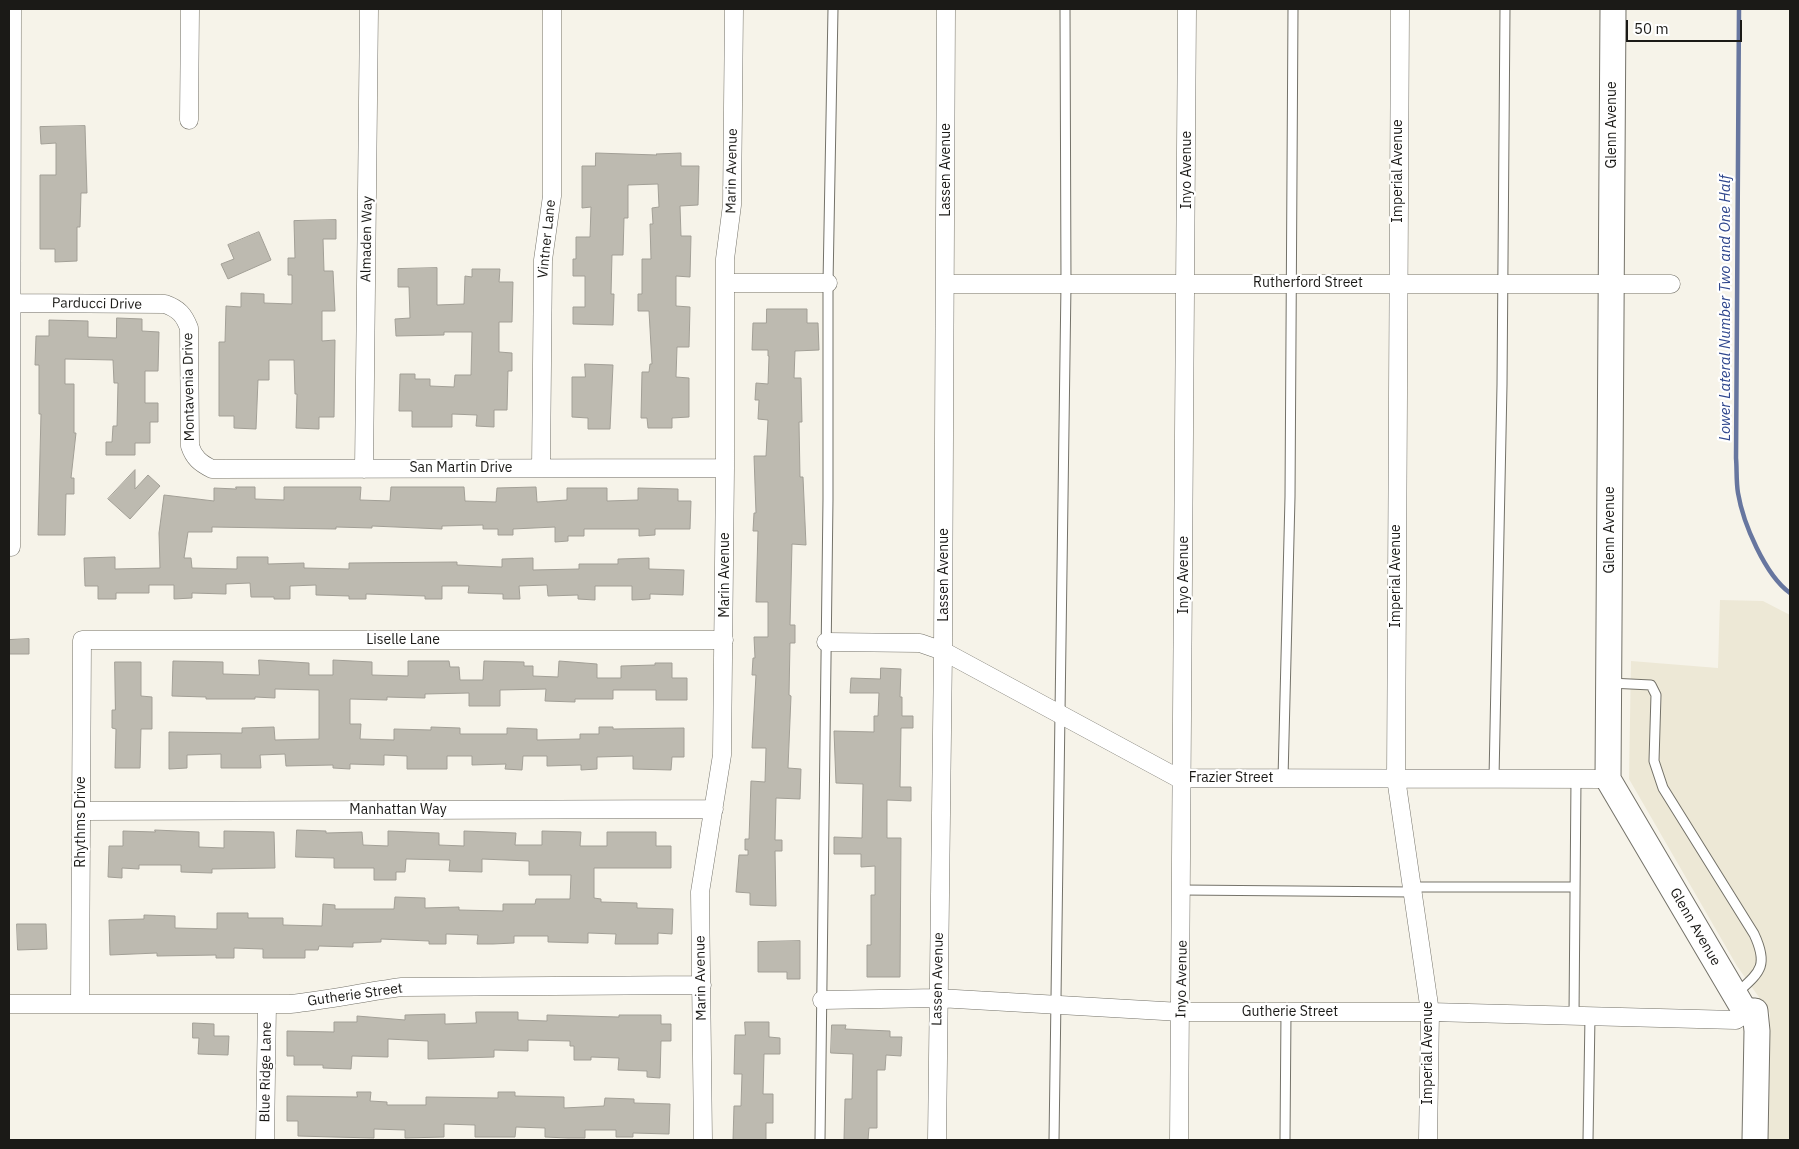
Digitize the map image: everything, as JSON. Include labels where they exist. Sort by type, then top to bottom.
[{"type":"street","points":[[11,546],[12,9]]},
{"type":"street","points":[[189,120],[190,9]]},
{"type":"street","name":"Almaden Way","points":[[364,468],[369,9]]},
{"type":"street","name":"Vintner Lane","points":[[541,468],[542,260],[552,196],[552,9]]},
{"type":"street","name":"Marin Avenue","points":[[703,1140],[700,892],[722,755],[725,258],[732,205],[734,9]]},
{"type":"street","name":"Lassen Avenue","points":[[937,1140],[946,284],[946,9]]},
{"type":"street","name":"Inyo Avenue","points":[[1179,1140],[1187,9]]},
{"type":"street","name":"Imperial Avenue","points":[[1400,9],[1397,283],[1396,778],[1430,1012],[1428,1140]]},
{"type":"street","name":"Glenn Avenue","points":[[1613,9],[1608,779],[1746,1005],[1757,1031],[1754,1140]]},
{"type":"street","points":[[726,283],[828,283]]},
{"type":"street","name":"Rutherford Street","points":[[946,284],[1671,284]]},
{"type":"street","name":"Parducci Drive","points":[[11,303],[165,304],[180,312]]},
{"type":"street","name":"Montavenia Drive","points":[[180,312],[185,318],[188,328],[190,446],[198,461]]},
{"type":"street","name":"San Martin Drive","points":[[198,461],[212,469],[725,468]]},
{"type":"street","name":"Liselle Lane","points":[[82,640],[724,640]]},
{"type":"street","name":"Rhythms Drive","points":[[80,1004],[82,640]]},
{"type":"street","name":"Frazier Street","points":[[826,642],[920,643],[943,650],[1178,778],[1608,779]]},
{"type":"street","name":"Manhattan Way","points":[[82,811],[714,809]]},
{"type":"street","name":"Gutherie Street","points":[[9,1004],[267,1004],[317,1001],[355,993],[402,987],[702,985]]},
{"type":"street","name":"Gutherie Street","points":[[822,1000],[938,998],[1181,1012],[1430,1012],[1736,1020],[1746,1005]]},
{"type":"street","name":"Blue Ridge Lane","points":[[265,1140],[267,1004]]},
{"type":"lane","points":[[820,1140],[828,283],[833,9]]},
{"type":"lane","points":[[1054,1140],[1066,284],[1065,9]]},
{"type":"lane","points":[[1283,778],[1290,497],[1293,9]]},
{"type":"lane","points":[[1494,778],[1502,385],[1505,9]]},
{"type":"lane","points":[[1609,682],[1651,685],[1656,695],[1654,761],[1660,781],[1754,934],[1762,952],[1760,968],[1746,1005]]},
{"type":"lane","points":[[1576,779],[1575,887],[1588,1140]]},
{"type":"lane","points":[[1182,890],[1575,887]]},
{"type":"lane","points":[[1286,1012],[1286,1140]]},
{"type":"shaded area","points":[[1720,600],[1763,601],[1790,615],[1790,1140],[1766,1140],[1770,1013],[1737,966],[1629,779],[1631,661],[1718,668]]},
{"type":"building","points":[[85,126],[87,193],[81,193],[80,227],[77,227],[77,261],[55,262],[55,249],[40,249],[40,175],[56,175],[56,143],[41,144],[40,127]]},
{"type":"building","points":[[596,153],[657,155],[681,153],[681,166],[699,166],[698,205],[680,206],[681,236],[691,236],[690,277],[676,276],[676,306],[690,307],[689,347],[677,347],[676,377],[689,378],[689,417],[672,418],[672,428],[648,428],[647,418],[641,418],[642,372],[649,372],[650,364],[652,364],[649,311],[638,311],[638,294],[642,294],[642,259],[651,259],[650,224],[653,224],[652,208],[659,207],[658,184],[628,185],[628,218],[624,218],[623,255],[612,255],[611,294],[614,294],[613,325],[573,324],[573,307],[585,307],[585,276],[573,276],[573,259],[576,259],[576,237],[590,237],[591,207],[582,208],[582,166],[595,166]]},
{"type":"building","points":[[336,220],[336,239],[323,239],[324,271],[333,271],[335,311],[322,311],[322,341],[335,340],[334,417],[319,417],[319,429],[296,428],[297,394],[295,394],[294,360],[269,360],[269,380],[258,380],[256,429],[234,428],[234,416],[219,416],[219,342],[225,342],[226,306],[241,307],[241,293],[264,294],[264,303],[292,304],[292,275],[288,275],[288,258],[295,258],[294,221]]},
{"type":"building","points":[[259,232],[271,260],[228,279],[221,264],[234,259],[228,245]]},
{"type":"building","points":[[437,268],[437,305],[464,304],[465,276],[472,277],[472,269],[500,269],[499,282],[513,282],[512,322],[499,322],[499,352],[512,353],[512,371],[508,371],[507,410],[494,410],[494,427],[476,426],[477,415],[452,414],[452,427],[412,427],[412,411],[399,411],[400,374],[415,374],[415,379],[430,379],[430,386],[454,387],[455,375],[471,375],[472,332],[444,332],[444,335],[396,336],[395,319],[410,318],[409,287],[398,287],[398,269]]},
{"type":"building","points":[[767,309],[807,309],[807,323],[818,323],[819,350],[795,351],[794,378],[801,378],[802,422],[799,422],[800,477],[803,477],[806,545],[792,544],[790,625],[795,625],[795,643],[790,643],[789,695],[791,696],[788,768],[801,769],[800,799],[776,798],[775,840],[782,840],[782,851],[775,851],[776,906],[750,905],[750,893],[736,892],[739,855],[748,855],[748,850],[745,850],[745,839],[749,839],[751,781],[765,782],[766,748],[752,748],[756,675],[752,675],[753,658],[755,658],[754,637],[768,637],[768,602],[756,602],[758,531],[753,531],[754,513],[756,513],[754,456],[766,456],[768,420],[758,419],[759,400],[755,400],[756,383],[768,384],[769,356],[768,350],[752,350],[753,323],[766,323]]},
{"type":"building","points":[[117,318],[142,319],[142,331],[159,332],[158,371],[145,371],[145,403],[158,403],[158,422],[150,422],[150,443],[135,443],[135,455],[106,455],[106,442],[112,442],[113,426],[117,426],[118,383],[114,383],[113,360],[65,359],[65,384],[74,384],[74,433],[76,433],[71,478],[74,478],[74,494],[66,494],[65,535],[38,535],[41,414],[39,414],[39,365],[35,365],[36,336],[49,336],[49,320],[88,321],[88,337],[116,338]]},
{"type":"building","points":[[585,364],[613,365],[610,429],[588,429],[588,418],[572,417],[572,377],[585,377]]},
{"type":"building","points":[[135,470],[135,489],[148,475],[160,486],[130,519],[108,499]]},
{"type":"building","points":[[236,487],[255,487],[255,499],[284,500],[284,487],[361,487],[360,500],[390,501],[391,487],[464,487],[465,501],[496,502],[497,488],[536,487],[537,502],[567,500],[567,488],[607,488],[607,501],[638,500],[638,488],[678,489],[678,501],[691,501],[690,529],[655,529],[655,535],[639,536],[639,529],[584,529],[584,536],[568,536],[568,541],[555,542],[555,527],[513,529],[513,535],[498,535],[498,529],[483,529],[483,525],[442,526],[442,529],[372,526],[372,528],[336,527],[336,529],[212,527],[212,532],[188,532],[184,558],[191,558],[192,568],[237,569],[237,557],[268,557],[268,564],[304,563],[304,568],[349,569],[349,563],[457,562],[457,565],[502,567],[502,559],[533,558],[533,570],[579,569],[579,564],[618,564],[618,559],[649,558],[649,569],[684,570],[683,595],[650,594],[650,599],[632,600],[632,586],[595,586],[595,600],[578,599],[578,595],[548,596],[547,585],[519,586],[520,599],[503,599],[503,594],[468,593],[469,586],[442,586],[442,599],[425,599],[425,596],[366,594],[366,599],[349,599],[349,596],[316,595],[316,585],[290,586],[290,599],[274,599],[274,597],[251,597],[250,583],[226,584],[226,594],[192,593],[192,598],[174,599],[174,585],[149,585],[149,593],[116,593],[116,599],[98,599],[98,586],[85,586],[84,558],[115,557],[115,569],[160,568],[159,533],[164,495],[214,501],[214,488],[236,489]]},
{"type":"building","points":[[29,639],[29,654],[9,654],[9,640]]},
{"type":"building","points":[[259,660],[309,663],[309,675],[333,675],[333,660],[372,662],[372,675],[408,676],[408,661],[449,661],[450,667],[459,667],[460,680],[483,680],[484,661],[524,662],[524,666],[533,666],[533,676],[558,677],[559,661],[597,664],[597,678],[621,678],[621,666],[672,663],[672,678],[687,678],[687,700],[656,700],[656,690],[613,690],[613,699],[575,699],[575,702],[545,701],[546,689],[500,690],[500,706],[469,706],[469,693],[425,694],[425,698],[387,697],[387,700],[350,699],[350,724],[361,724],[360,739],[394,740],[394,729],[431,730],[431,727],[460,728],[460,734],[507,734],[507,728],[537,729],[537,740],[580,739],[580,734],[599,734],[599,727],[613,727],[613,729],[684,728],[684,757],[672,757],[671,770],[633,769],[633,756],[597,757],[597,769],[581,770],[581,765],[547,766],[547,756],[523,756],[522,770],[505,769],[506,764],[472,765],[472,756],[447,756],[447,769],[407,769],[407,756],[384,755],[384,765],[350,764],[350,769],[333,768],[333,765],[286,766],[285,754],[260,755],[261,768],[221,768],[221,754],[187,755],[187,768],[169,769],[169,732],[242,733],[242,728],[274,727],[275,740],[319,739],[319,690],[275,689],[275,698],[255,697],[255,699],[206,699],[206,697],[172,696],[173,661],[223,662],[223,674],[259,675]]},
{"type":"building","points":[[115,662],[141,662],[141,696],[152,697],[152,729],[141,729],[140,768],[115,768],[116,729],[112,728],[112,710],[115,710]]},
{"type":"building","points":[[881,668],[901,669],[900,697],[902,697],[902,716],[913,716],[913,728],[901,728],[900,787],[911,787],[911,801],[887,800],[887,838],[901,838],[900,977],[867,977],[867,945],[871,945],[871,895],[875,895],[875,866],[861,867],[861,854],[834,854],[834,837],[862,838],[863,784],[836,783],[834,731],[874,732],[874,716],[878,716],[879,693],[850,693],[851,678],[880,679]]},
{"type":"building","points":[[155,830],[199,832],[199,847],[224,848],[224,831],[274,832],[275,868],[212,869],[212,873],[181,872],[181,865],[139,865],[139,869],[122,868],[122,878],[108,877],[109,846],[123,846],[123,831],[155,832]]},
{"type":"building","points":[[297,830],[326,831],[326,833],[362,832],[363,845],[388,846],[388,831],[439,833],[439,845],[464,846],[464,831],[516,833],[515,845],[542,845],[542,831],[581,832],[580,846],[607,846],[607,832],[656,832],[656,846],[671,846],[671,868],[594,868],[594,898],[601,899],[601,902],[637,903],[637,908],[673,909],[672,934],[658,933],[658,944],[615,944],[616,934],[588,933],[588,943],[548,942],[548,936],[514,936],[514,943],[477,944],[478,935],[446,934],[446,944],[429,944],[429,941],[381,939],[381,942],[353,943],[353,947],[319,946],[318,950],[305,950],[305,958],[263,958],[263,949],[234,948],[234,958],[216,958],[216,955],[157,956],[157,953],[110,955],[109,920],[144,919],[144,915],[175,916],[175,928],[217,929],[217,913],[248,913],[248,918],[283,918],[283,925],[322,926],[323,904],[335,905],[335,909],[394,909],[395,897],[425,898],[425,908],[459,907],[459,910],[503,911],[503,904],[535,904],[536,899],[570,899],[571,875],[529,875],[529,861],[482,859],[482,872],[449,871],[450,860],[406,859],[405,872],[396,872],[396,880],[374,880],[374,868],[334,868],[334,858],[296,857]]},
{"type":"building","points":[[17,924],[46,924],[47,949],[18,950]]},
{"type":"building","points":[[800,941],[800,979],[787,979],[787,972],[758,972],[758,942]]},
{"type":"building","points":[[476,1012],[518,1012],[518,1020],[547,1021],[547,1015],[619,1017],[619,1015],[661,1015],[661,1024],[671,1024],[671,1041],[661,1041],[660,1078],[647,1077],[647,1071],[618,1070],[619,1058],[591,1057],[591,1060],[574,1060],[574,1046],[570,1046],[570,1041],[528,1040],[528,1051],[494,1050],[494,1057],[428,1059],[428,1041],[388,1039],[388,1057],[352,1056],[351,1069],[323,1068],[323,1065],[294,1065],[294,1056],[287,1056],[287,1031],[334,1032],[334,1022],[357,1022],[357,1016],[405,1020],[405,1015],[445,1014],[445,1024],[476,1023]]},
{"type":"building","points":[[745,1022],[769,1022],[769,1037],[780,1038],[780,1054],[764,1054],[763,1094],[773,1094],[773,1123],[766,1123],[766,1140],[733,1140],[734,1106],[741,1106],[742,1074],[734,1074],[735,1035],[745,1035]]},
{"type":"building","points":[[193,1023],[214,1024],[214,1036],[229,1036],[228,1055],[198,1054],[199,1038],[193,1038]]},
{"type":"building","points":[[832,1025],[846,1025],[845,1029],[890,1031],[890,1037],[902,1037],[901,1056],[886,1055],[885,1070],[877,1070],[877,1128],[869,1128],[868,1140],[844,1140],[845,1099],[852,1099],[853,1054],[831,1053]]},
{"type":"building","points":[[357,1092],[371,1092],[370,1101],[387,1102],[387,1105],[426,1105],[426,1097],[498,1098],[498,1092],[515,1092],[515,1096],[564,1097],[564,1108],[604,1106],[605,1098],[634,1099],[634,1103],[670,1104],[669,1134],[633,1133],[633,1137],[616,1137],[616,1130],[585,1130],[585,1138],[545,1137],[545,1128],[516,1127],[515,1137],[475,1137],[475,1125],[444,1124],[444,1137],[405,1138],[405,1130],[374,1129],[374,1138],[298,1136],[298,1121],[287,1121],[287,1096],[357,1097]]},
{"type":"waterway","name":"Lower Lateral Number Two and One Half","points":[[1739,9],[1737,484],[1745,519],[1756,548],[1772,574],[1790,593]]}]
